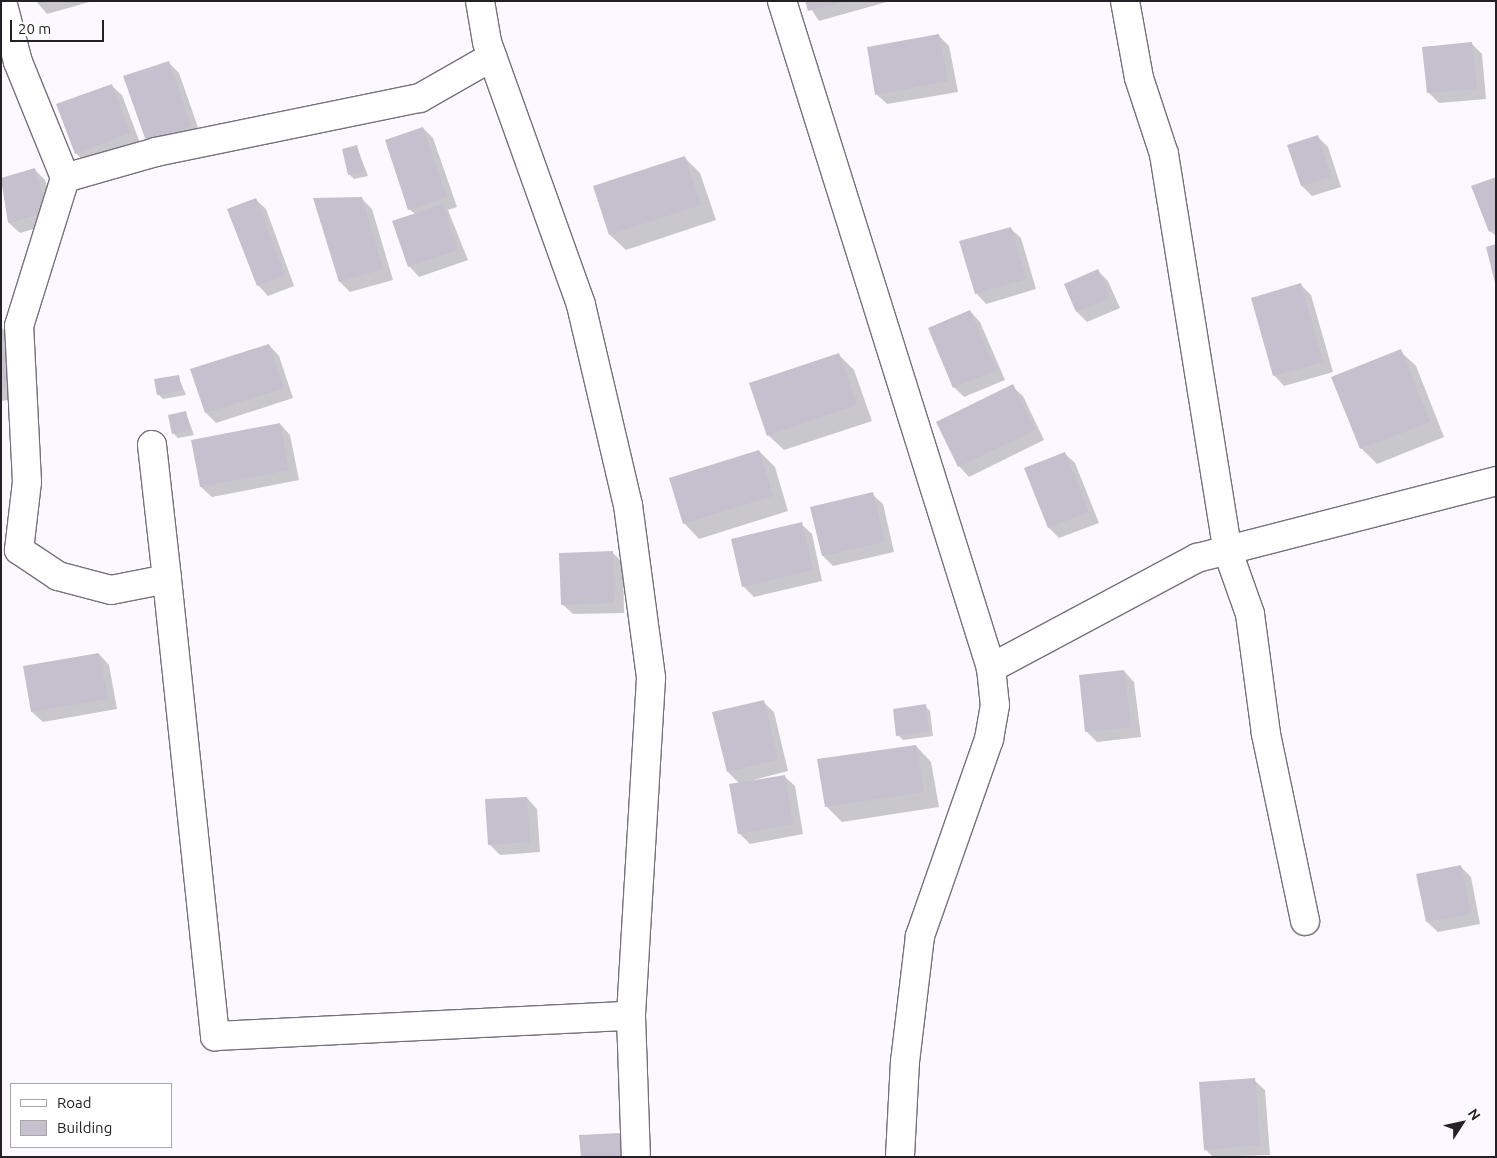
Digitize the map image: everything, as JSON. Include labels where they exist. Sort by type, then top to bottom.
[{"type":"street","points":[[2,1],[10,65],[65,178],[20,326],[27,482],[19,550],[58,576],[111,590],[168,578]]},
{"type":"street","points":[[480,1],[492,57],[581,305],[628,505],[651,678],[631,1016],[636,1157]]},
{"type":"street","points":[[782,1],[991,668],[995,705],[989,739],[920,936],[905,1061],[900,1157]]},
{"type":"street","points":[[1125,1],[1139,78],[1164,154],[1227,549],[1250,614],[1266,734],[1305,921]]},
{"type":"street","points":[[65,178],[156,152],[420,98],[492,57]]},
{"type":"street","points":[[152,445],[168,578],[215,1036],[631,1016]]},
{"type":"street","points":[[991,668],[1197,558],[1496,481]]},
{"type":"building","points":[[805,1],[842,1],[842,2],[808,11]]},
{"type":"building","points":[[939,34],[948,81],[875,95],[867,47]]},
{"type":"building","points":[[1472,42],[1477,89],[1427,93],[1422,47]]},
{"type":"building","points":[[169,61],[191,126],[146,141],[123,76]]},
{"type":"building","points":[[112,84],[130,133],[75,154],[56,104]]},
{"type":"building","points":[[423,127],[447,197],[408,210],[385,140]]},
{"type":"building","points":[[1318,135],[1331,177],[1301,186],[1287,145]]},
{"type":"building","points":[[357,145],[364,171],[348,175],[342,149]]},
{"type":"building","points":[[685,156],[701,205],[609,235],[593,186]]},
{"type":"building","points":[[35,168],[48,212],[8,223],[1,178]]},
{"type":"building","points":[[1496,177],[1496,229],[1489,232],[1471,186]]},
{"type":"building","points":[[362,197],[383,269],[339,282],[313,198]]},
{"type":"building","points":[[256,198],[285,275],[257,286],[227,209]]},
{"type":"building","points":[[443,204],[458,250],[408,267],[392,221]]},
{"type":"building","points":[[1011,227],[1026,279],[975,294],[959,241]]},
{"type":"building","points":[[1496,244],[1496,283],[1495,283],[1486,247]]},
{"type":"building","points":[[1098,269],[1111,298],[1076,312],[1064,284]]},
{"type":"building","points":[[1301,283],[1323,362],[1273,376],[1251,298]]},
{"type":"building","points":[[970,310],[996,370],[953,388],[928,328]]},
{"type":"building","points":[[1,340],[11,387],[1,389]]},
{"type":"building","points":[[269,344],[284,388],[205,413],[190,369]]},
{"type":"building","points":[[1401,349],[1430,422],[1360,449],[1331,377]]},
{"type":"building","points":[[839,353],[857,405],[767,436],[749,383]]},
{"type":"building","points":[[179,375],[182,390],[157,395],[154,379]]},
{"type":"building","points":[[1013,384],[1035,430],[958,467],[936,422]]},
{"type":"building","points":[[186,411],[190,431],[172,434],[168,415]]},
{"type":"building","points":[[280,423],[289,470],[200,487],[191,440]]},
{"type":"building","points":[[759,450],[773,496],[683,524],[669,478]]},
{"type":"building","points":[[1065,452],[1089,512],[1048,528],[1024,468]]},
{"type":"building","points":[[873,492],[885,542],[822,556],[810,507]]},
{"type":"building","points":[[802,522],[813,570],[742,587],[731,539]]},
{"type":"building","points":[[613,551],[614,603],[561,605],[559,553]]},
{"type":"building","points":[[99,653],[108,699],[31,712],[23,666]]},
{"type":"building","points":[[1124,670],[1131,727],[1085,732],[1079,675]]},
{"type":"building","points":[[764,700],[778,760],[727,772],[712,712]]},
{"type":"building","points":[[926,704],[929,731],[896,736],[893,709]]},
{"type":"building","points":[[916,745],[924,792],[825,807],[817,759]]},
{"type":"building","points":[[785,775],[793,824],[738,834],[729,784]]},
{"type":"building","points":[[527,797],[530,842],[488,845],[485,799]]},
{"type":"building","points":[[1461,865],[1471,914],[1426,922],[1416,874]]},
{"type":"building","points":[[1255,1078],[1260,1145],[1204,1150],[1199,1082]]},
{"type":"building","points":[[621,1133],[623,1157],[581,1157],[579,1135]]}]
